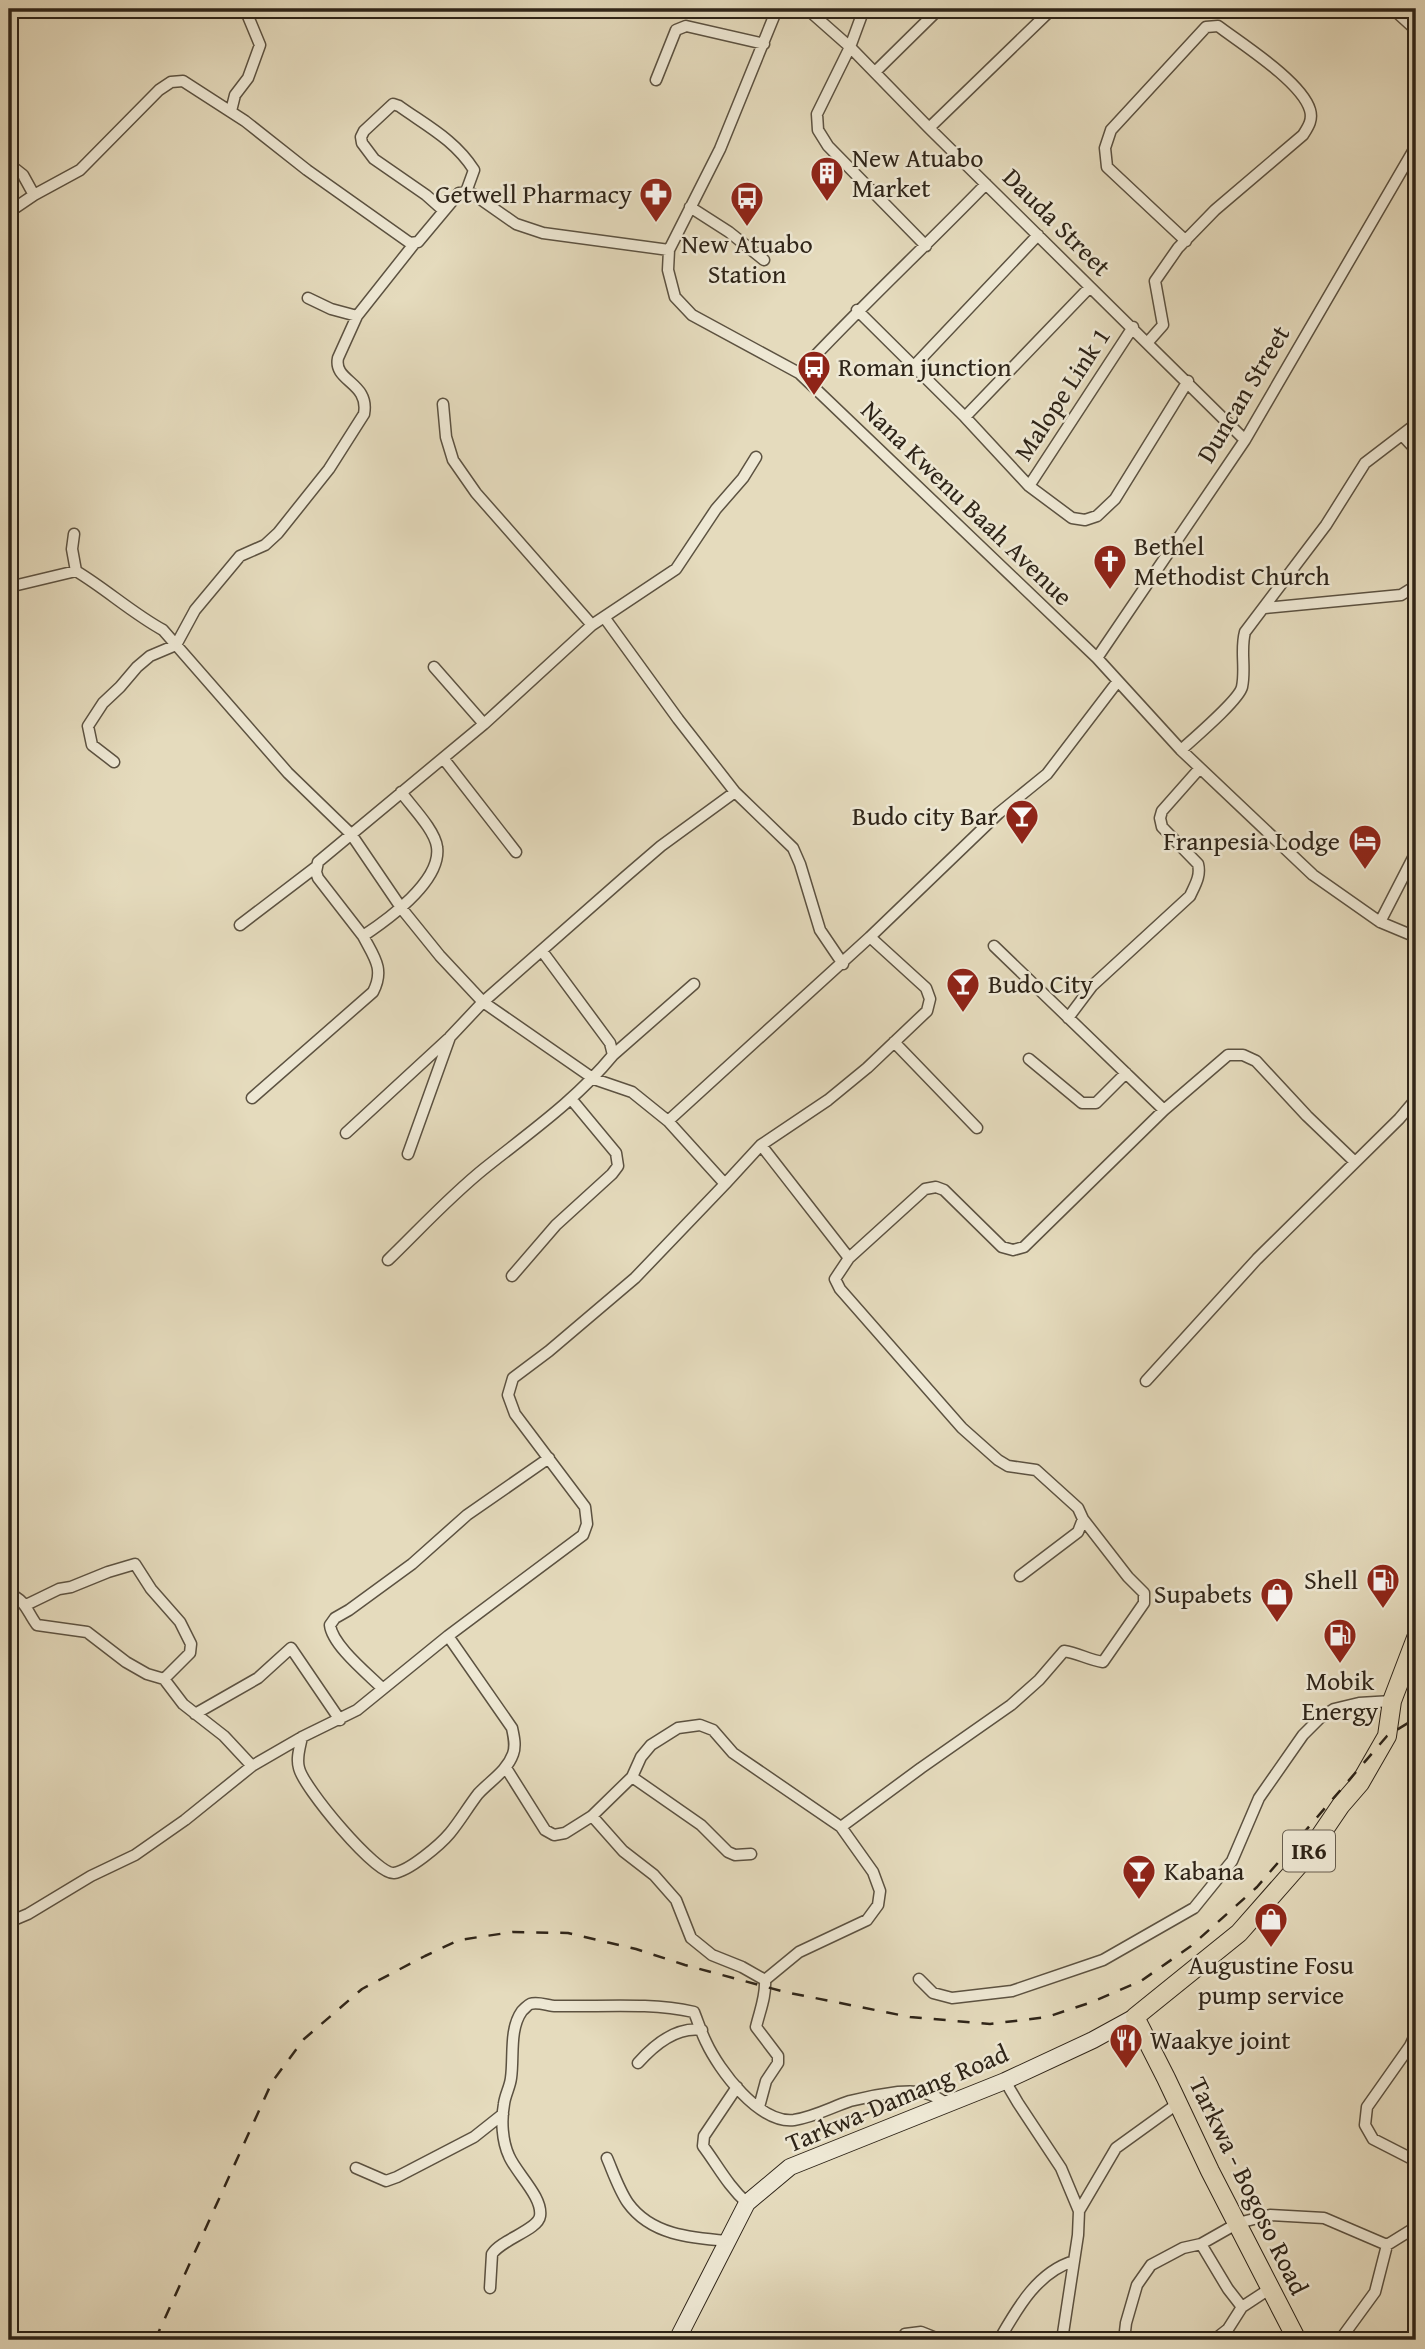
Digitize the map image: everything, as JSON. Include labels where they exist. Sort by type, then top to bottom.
[{"type":"main road","name":"IR6","points":[[1135,2017],[1239,1933],[1305,1858],[1341,1805],[1360,1783],[1388,1736],[1392,1701],[1416,1639]]},
{"type":"main road","name":"Tarkwa-Damang Road","points":[[677,2340],[747,2203],[790,2167],[1005,2081],[1135,2017]]},
{"type":"main road","name":"Tarkwa - Bogoso Road","points":[[1135,2017],[1297,2340]]},
{"type":"street","points":[[231,111],[235,95],[248,78],[260,45],[246,9]]},
{"type":"street","name":"Nana Kwenu Baah Avenue","points":[[777,9],[720,149],[669,250],[668,270],[675,298],[692,315],[799,373],[1097,658],[1181,750],[1313,875],[1380,922],[1416,937]]},
{"type":"street","name":"Dauda Street","points":[[807,9],[850,47],[1245,440]]},
{"type":"street","points":[[864,9],[850,47],[817,114],[816,122],[820,137],[926,246]]},
{"type":"street","points":[[875,72],[939,9]]},
{"type":"street","points":[[929,128],[1052,9]]},
{"type":"street","points":[[1393,9],[1416,30]]},
{"type":"street","points":[[656,80],[676,30],[686,26],[764,44]]},
{"type":"street","points":[[1148,342],[1163,326],[1155,281],[1165,265],[1223,203],[1303,135],[1310,123],[1310,110],[1302,96],[1284,76],[1218,26],[1206,27],[1111,130],[1105,148],[1107,167],[1186,241]]},
{"type":"street","points":[[9,212],[80,170],[159,90],[171,82],[183,81],[231,111],[307,170],[414,244]]},
{"type":"street","points":[[444,211],[426,195],[374,159],[362,143],[361,137],[365,131],[393,104],[452,142],[462,152],[474,170],[466,192]]},
{"type":"street","name":"Duncan Street","points":[[1097,658],[1245,440],[1416,146]]},
{"type":"street","points":[[9,164],[23,175],[34,195]]},
{"type":"street","points":[[799,373],[857,310],[926,246],[986,184]]},
{"type":"street","points":[[114,762],[92,745],[88,726],[103,703],[137,667],[150,656],[176,645],[195,610],[229,568],[240,556],[265,545],[278,533],[329,468],[364,414],[363,395],[339,370],[337,364],[357,316],[459,193],[473,194],[516,224],[543,233],[669,250]]},
{"type":"street","points":[[690,207],[729,232],[764,260]]},
{"type":"street","points":[[914,366],[1038,235]]},
{"type":"street","points":[[965,417],[1090,287]]},
{"type":"street","points":[[308,298],[331,309],[357,316]]},
{"type":"street","points":[[857,310],[965,417],[1029,486],[1072,518],[1085,520],[1097,516],[1115,499],[1188,381]]},
{"type":"street","name":"Malope Link 1","points":[[1029,486],[1133,327]]},
{"type":"street","points":[[443,404],[446,437],[453,460],[476,493],[592,625]]},
{"type":"street","points":[[1181,750],[1240,693],[1245,632],[1326,524],[1365,463],[1416,425]]},
{"type":"street","points":[[1403,436],[1416,450]]},
{"type":"street","points":[[240,925],[316,867],[318,862],[484,724],[592,625],[676,569],[716,509],[743,478],[756,457]]},
{"type":"street","points":[[74,534],[72,549],[76,571],[163,630],[288,773],[351,834],[402,909],[440,956],[483,1002],[594,1079],[632,1092],[668,1121],[725,1184]]},
{"type":"street","points":[[9,587],[76,571]]},
{"type":"street","points":[[1265,608],[1401,595],[1414,587],[1416,582]]},
{"type":"street","points":[[604,617],[735,792],[793,848],[820,930],[843,964]]},
{"type":"street","points":[[434,667],[484,724]]},
{"type":"street","points":[[668,1121],[843,964],[999,813],[1047,774],[1118,681]]},
{"type":"street","points":[[443,758],[516,852]]},
{"type":"street","points":[[1068,1018],[1092,986],[1189,896],[1198,879],[1198,864],[1162,827],[1160,818],[1162,811],[1200,768]]},
{"type":"street","points":[[363,936],[402,909],[429,874],[438,847],[431,831],[401,792]]},
{"type":"street","points":[[346,1133],[450,1037],[483,1002],[661,846],[735,792]]},
{"type":"street","points":[[1380,922],[1416,852]]},
{"type":"street","points":[[252,1098],[373,992],[379,981],[378,964],[363,936],[318,878],[316,867]]},
{"type":"street","points":[[9,1923],[91,1876],[135,1856],[252,1766],[357,1710],[448,1636],[583,1535],[587,1524],[585,1507],[515,1414],[508,1395],[513,1378],[635,1278],[761,1145],[828,1100],[927,1011],[930,999],[926,988],[870,937]]},
{"type":"street","points":[[994,946],[1164,1110]]},
{"type":"street","points":[[542,951],[610,1043],[613,1055]]},
{"type":"street","points":[[388,1260],[482,1170],[572,1100],[594,1079],[613,1055],[695,985]]},
{"type":"street","points":[[408,1154],[450,1037]]},
{"type":"street","points":[[894,1042],[977,1128]]},
{"type":"street","points":[[841,1826],[1011,1705],[1039,1680],[1064,1651],[1076,1652],[1090,1660],[1103,1662],[1144,1602],[1144,1593],[1128,1577],[1083,1519],[1079,1508],[1036,1470],[1008,1466],[962,1428],[840,1289],[835,1279],[849,1258],[925,1189],[936,1187],[944,1190],[1002,1247],[1013,1250],[1024,1247],[1164,1110],[1228,1055],[1243,1055],[1256,1061],[1354,1163]]},
{"type":"street","points":[[1029,1059],[1082,1103],[1096,1103],[1126,1073]]},
{"type":"street","points":[[1146,1381],[1257,1259],[1416,1099]]},
{"type":"street","points":[[512,1276],[555,1225],[618,1166],[616,1153],[572,1100]]},
{"type":"street","points":[[761,1145],[849,1258]]},
{"type":"street","points":[[383,1689],[337,1643],[330,1625],[335,1618],[412,1564],[467,1515],[548,1458]]},
{"type":"street","points":[[1020,1576],[1078,1532],[1083,1519]]},
{"type":"street","points":[[26,1605],[59,1589],[135,1564],[151,1589],[180,1622],[191,1644],[190,1653],[164,1679]]},
{"type":"street","points":[[9,1594],[26,1605],[37,1625],[87,1632],[126,1662],[147,1674],[164,1679],[183,1703],[224,1736],[252,1766]]},
{"type":"street","points":[[302,1737],[298,1757],[299,1770],[344,1831],[386,1872],[407,1869],[449,1835],[479,1794],[506,1768],[513,1754],[515,1739],[512,1728],[448,1636]]},
{"type":"street","points":[[195,1714],[258,1678],[291,1648],[340,1720]]},
{"type":"street","points":[[919,1979],[933,1993],[952,1998],[1012,1991],[1103,1961],[1194,1908],[1232,1861],[1259,1798],[1303,1735],[1320,1718],[1334,1709],[1359,1703],[1392,1701]]},
{"type":"street","points":[[506,1768],[545,1830],[554,1835],[565,1833],[592,1816],[632,1777],[641,1757],[651,1745],[678,1728],[700,1725],[713,1730],[733,1753],[841,1826],[873,1872],[880,1891],[878,1905],[867,1920],[799,1952],[765,1980]]},
{"type":"street","points":[[632,1777],[701,1825],[728,1852],[735,1855],[751,1854]]},
{"type":"street","points":[[592,1816],[623,1851],[654,1875],[676,1900],[691,1938],[712,1955],[765,1980]]},
{"type":"street","points":[[759,2107],[766,2081],[778,2063],[778,2056],[756,2027],[760,2007],[766,1997],[765,1980]]},
{"type":"street","points":[[489,2288],[492,2254],[513,2236],[534,2227],[541,2216],[540,2207],[509,2158],[503,2125],[504,2103],[511,2080],[514,2033],[521,2012],[530,2004],[640,2005],[694,2012],[706,2042],[724,2074],[759,2107],[777,2118],[791,2120],[879,2094],[909,2091],[927,2092],[948,2105]]},
{"type":"street","points":[[638,2063],[662,2040],[684,2030],[702,2030]]},
{"type":"street","points":[[1416,2034],[1367,2107],[1365,2125],[1373,2139],[1416,2161]]},
{"type":"street","points":[[1005,2081],[1017,2104],[1061,2168],[1079,2211]]},
{"type":"street","points":[[737,2087],[704,2136],[703,2146],[726,2182],[747,2203]]},
{"type":"street","points":[[1062,2340],[1079,2211],[1116,2148],[1177,2104]]},
{"type":"street","points":[[356,2168],[386,2181],[474,2137],[503,2115]]},
{"type":"street","points":[[607,2158],[627,2201],[641,2217],[667,2231],[691,2238],[728,2241]]},
{"type":"street","points":[[1124,2340],[1126,2323],[1138,2285],[1151,2265],[1183,2248],[1201,2244],[1238,2223],[1270,2215],[1324,2218],[1387,2245]]},
{"type":"street","points":[[1340,2340],[1375,2292],[1387,2245],[1416,2227]]},
{"type":"street","points":[[1201,2244],[1242,2307]]},
{"type":"street","points":[[999,2340],[1039,2281],[1062,2264],[1074,2261]]},
{"type":"street","points":[[1214,2340],[1228,2329],[1242,2307],[1271,2288]]},
{"type":"street","points":[[905,2334],[921,2332],[941,2340]]},
{"type":"railway","points":[[155,2340],[272,2082],[304,2039],[362,1989],[425,1956],[459,1940],[513,1932],[568,1933],[636,1949],[785,1992],[910,2017],[990,2024],[1047,2017],[1141,1981],[1191,1946],[1257,1887],[1387,1736],[1416,1718]]},
{"type":"place","name":"New Atuabo Market","points":[[827,203]]},
{"type":"place","name":"Getwell Pharmacy","points":[[656,224]]},
{"type":"place","name":"New Atuabo Station","points":[[747,228]]},
{"type":"place","name":"Roman junction","points":[[814,397]]},
{"type":"place","name":"Bethel Methodist Church","points":[[1110,591]]},
{"type":"place","name":"Budo city Bar","points":[[1022,846]]},
{"type":"place","name":"Franpesia Lodge","points":[[1365,871]]},
{"type":"place","name":"Budo City","points":[[963,1014]]},
{"type":"place","name":"Shell","points":[[1383,1610]]},
{"type":"place","name":"Supabets","points":[[1277,1624]]},
{"type":"place","name":"Mobik Energy","points":[[1340,1665]]},
{"type":"place","name":"Kabana","points":[[1139,1901]]},
{"type":"place","name":"Augustine Fosu pump service","points":[[1271,1949]]},
{"type":"place","name":"Waakye joint","points":[[1126,2070]]}]
